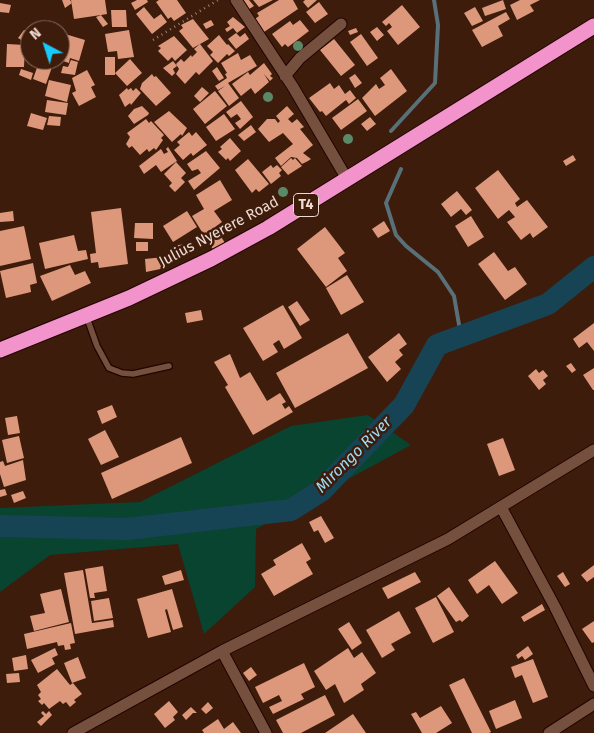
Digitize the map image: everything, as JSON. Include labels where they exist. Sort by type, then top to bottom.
[{"type":"highway","name":"Julius Nyerere Road","points":[[0,350],[130,298],[212,259],[268,228],[594,26]]},
{"type":"street","points":[[236,0],[285,76],[347,179]]},
{"type":"street","points":[[285,76],[300,58],[341,24]]},
{"type":"street","points":[[73,733],[222,651],[448,539],[594,450]]},
{"type":"street","points":[[501,507],[555,607],[594,686]]},
{"type":"street","points":[[222,651],[266,733]]},
{"type":"street","points":[[549,733],[594,704]]},
{"type":"lane","points":[[86,315],[97,346],[109,368],[122,374],[133,374],[169,366]]},
{"type":"path","points":[[153,40],[218,0]]},
{"type":"green space","points":[[368,415],[411,445],[256,529],[255,587],[204,634],[178,544],[50,555],[0,592],[0,508],[140,502],[291,426]]},
{"type":"building","points":[[62,0],[70,0],[72,3],[65,8]]},
{"type":"building","points":[[71,0],[105,0],[107,14],[74,19]]},
{"type":"building","points":[[137,0],[147,0],[148,2],[135,10],[131,3]]},
{"type":"building","points":[[159,0],[177,0],[186,13],[174,21],[171,17],[168,19],[156,2]]},
{"type":"building","points":[[238,0],[249,0],[254,6],[246,11]]},
{"type":"building","points":[[253,0],[273,0],[259,7]]},
{"type":"building","points":[[279,0],[293,0],[298,9],[264,32],[255,19],[259,16],[257,13]]},
{"type":"building","points":[[305,0],[317,0],[308,8],[303,2]]},
{"type":"building","points":[[503,0],[506,9],[485,16],[482,8]]},
{"type":"building","points":[[520,0],[540,0],[530,5],[534,11],[517,20],[510,5]]},
{"type":"building","points":[[319,2],[328,14],[315,23],[306,12]]},
{"type":"building","points":[[0,3],[11,5],[9,13],[0,12]]},
{"type":"building","points":[[402,5],[420,27],[398,45],[387,31],[392,27],[389,23],[386,26],[382,22]]},
{"type":"building","points":[[144,7],[154,19],[161,14],[167,22],[152,34],[136,14]]},
{"type":"building","points":[[475,7],[483,21],[472,26],[464,13]]},
{"type":"building","points":[[111,10],[126,10],[127,27],[112,27]]},
{"type":"building","points":[[506,12],[510,19],[498,26],[503,36],[482,47],[472,30]]},
{"type":"building","points":[[101,15],[108,24],[103,27],[96,17]]},
{"type":"building","points":[[233,17],[245,27],[237,33],[233,28],[227,32],[225,29],[230,26],[227,22]]},
{"type":"building","points":[[193,19],[209,39],[193,48],[179,31],[183,28],[181,25]]},
{"type":"building","points":[[211,20],[214,25],[206,29],[203,24]]},
{"type":"building","points":[[300,20],[309,31],[288,47],[285,44],[282,47],[272,34],[290,21],[293,25]]},
{"type":"building","points":[[377,27],[384,35],[377,41],[370,32]]},
{"type":"building","points":[[356,28],[358,32],[350,35],[348,31]]},
{"type":"building","points":[[129,30],[134,57],[118,59],[117,51],[108,52],[105,34]]},
{"type":"building","points":[[236,33],[240,37],[245,33],[249,39],[236,49],[228,39]]},
{"type":"building","points":[[361,34],[378,58],[367,66],[350,42]]},
{"type":"building","points":[[219,35],[235,51],[229,56],[227,54],[218,63],[210,55],[213,52],[207,46]]},
{"type":"building","points":[[70,36],[85,40],[79,61],[70,58]]},
{"type":"building","points":[[174,36],[187,50],[175,61],[172,57],[168,61],[158,51],[161,48],[158,46]]},
{"type":"building","points":[[334,39],[355,65],[341,76],[320,50]]},
{"type":"building","points":[[7,44],[20,45],[20,67],[6,67]]},
{"type":"building","points":[[200,44],[213,61],[199,75],[196,72],[185,84],[176,74],[179,69],[176,64],[181,59],[184,62],[191,55],[192,57],[197,52],[194,49]]},
{"type":"building","points":[[238,53],[241,60],[250,55],[257,66],[228,83],[239,98],[229,106],[218,91],[225,86],[218,90],[215,86],[227,78],[225,74],[227,73],[221,63]]},
{"type":"building","points":[[105,57],[115,57],[115,75],[105,75]]},
{"type":"building","points":[[130,59],[142,73],[127,86],[115,73]]},
{"type":"building","points":[[71,60],[78,62],[75,75],[61,73],[62,70],[70,70]]},
{"type":"building","points":[[173,61],[177,66],[173,69],[175,73],[172,76],[163,68]]},
{"type":"building","points":[[264,63],[272,74],[270,76],[273,78],[270,81],[264,74],[269,82],[255,94],[251,88],[241,96],[232,84],[248,72],[250,75]]},
{"type":"building","points":[[217,67],[224,78],[219,81],[212,71]]},
{"type":"building","points":[[391,69],[407,91],[375,116],[362,98],[376,84],[379,89],[385,85],[380,78]]},
{"type":"building","points":[[21,70],[33,73],[31,80],[19,75]]},
{"type":"building","points":[[36,70],[51,70],[46,84],[33,79]]},
{"type":"building","points":[[87,70],[95,85],[91,87],[96,97],[79,106],[72,93],[76,91],[72,78]]},
{"type":"building","points":[[152,74],[171,93],[156,106],[140,89],[142,83]]},
{"type":"building","points":[[355,74],[362,83],[355,88],[349,78]]},
{"type":"building","points":[[49,80],[71,85],[67,102],[45,96]]},
{"type":"building","points":[[330,83],[334,89],[339,85],[345,94],[350,90],[356,98],[349,104],[346,100],[326,116],[322,111],[320,112],[309,98]]},
{"type":"building","points":[[202,87],[209,93],[200,102],[194,96]]},
{"type":"building","points":[[127,88],[128,90],[131,88],[133,91],[136,88],[141,93],[131,105],[130,103],[125,107],[119,95]]},
{"type":"building","points":[[215,91],[227,106],[205,124],[193,109]]},
{"type":"building","points":[[358,99],[367,111],[341,130],[332,118]]},
{"type":"building","points":[[47,100],[68,103],[66,115],[45,112]]},
{"type":"building","points":[[241,101],[253,117],[240,129],[235,123],[241,119],[237,114],[231,118],[226,112]]},
{"type":"building","points":[[142,106],[149,113],[134,124],[128,116],[134,109]]},
{"type":"building","points":[[287,106],[294,114],[288,119],[292,123],[297,119],[304,127],[300,129],[313,145],[303,153],[311,159],[308,161],[302,164],[297,158],[291,157],[281,166],[275,158],[293,144],[283,133],[269,142],[258,129],[267,119],[275,119],[278,123],[280,121],[276,116]]},
{"type":"building","points":[[169,111],[187,128],[182,136],[181,134],[172,142],[154,122]]},
{"type":"building","points":[[31,113],[47,118],[43,130],[27,126]]},
{"type":"building","points":[[224,114],[235,129],[216,141],[206,127]]},
{"type":"building","points":[[49,116],[61,117],[60,126],[47,125]]},
{"type":"building","points":[[370,117],[376,124],[367,131],[361,124]]},
{"type":"building","points":[[146,119],[149,123],[151,121],[164,135],[156,150],[154,148],[149,152],[147,149],[140,155],[132,146],[129,148],[126,144],[130,137],[127,133]]},
{"type":"building","points":[[251,125],[256,132],[244,141],[238,135]]},
{"type":"building","points":[[189,132],[192,136],[196,132],[207,145],[193,156],[191,153],[183,160],[174,150],[180,145],[177,142]]},
{"type":"building","points":[[230,138],[241,151],[230,161],[228,158],[226,160],[218,152],[222,149],[220,147]]},
{"type":"building","points":[[168,147],[177,161],[161,172],[156,165],[144,174],[139,166],[161,149],[164,154],[168,152],[166,149]]},
{"type":"building","points":[[206,151],[220,168],[194,190],[188,181],[201,173],[198,169],[192,171],[187,164]]},
{"type":"building","points":[[573,155],[576,160],[566,166],[563,161]]},
{"type":"building","points":[[291,158],[293,160],[295,158],[302,166],[288,175],[281,167]]},
{"type":"building","points":[[248,159],[269,184],[259,192],[256,189],[252,193],[235,170]]},
{"type":"building","points":[[176,162],[186,173],[181,178],[185,182],[175,192],[169,186],[172,183],[164,174]]},
{"type":"building","points":[[271,165],[273,168],[277,165],[282,170],[279,173],[281,176],[271,184],[262,172]]},
{"type":"building","points":[[498,170],[520,199],[515,203],[517,207],[527,200],[548,227],[533,238],[530,233],[521,240],[507,222],[515,217],[509,210],[498,219],[475,188]]},
{"type":"building","points":[[220,180],[232,200],[214,211],[222,222],[215,227],[225,243],[214,251],[192,216],[204,209],[196,195]]},
{"type":"building","points":[[457,191],[472,210],[466,215],[461,209],[451,217],[441,204]]},
{"type":"building","points":[[121,208],[128,264],[99,268],[98,262],[91,263],[90,254],[96,253],[91,212]]},
{"type":"building","points":[[13,211],[14,221],[0,222],[0,213]]},
{"type":"building","points":[[187,211],[197,227],[173,242],[163,226]]},
{"type":"building","points":[[471,216],[484,237],[468,247],[455,226]]},
{"type":"building","points":[[384,221],[390,231],[378,238],[372,229]]},
{"type":"building","points":[[135,223],[153,223],[153,239],[134,238]]},
{"type":"building","points":[[24,226],[31,259],[0,266],[0,231]]},
{"type":"building","points":[[325,227],[345,253],[338,258],[347,271],[326,287],[297,249]]},
{"type":"building","points":[[74,235],[78,251],[86,250],[88,259],[45,269],[39,243]]},
{"type":"building","points":[[136,242],[148,242],[148,251],[136,251]]},
{"type":"building","points":[[188,244],[186,255],[176,256],[178,245]]},
{"type":"building","points":[[494,252],[508,271],[515,267],[527,284],[505,300],[478,264]]},
{"type":"building","points":[[164,257],[165,268],[146,272],[145,259]]},
{"type":"building","points":[[33,263],[37,283],[30,285],[31,292],[6,298],[0,271]]},
{"type":"building","points":[[70,265],[75,275],[85,271],[91,283],[52,301],[40,276]]},
{"type":"building","points":[[347,275],[364,302],[341,315],[326,288]]},
{"type":"building","points":[[297,301],[310,320],[300,326],[288,307]]},
{"type":"building","points":[[283,305],[302,338],[284,349],[279,340],[273,344],[278,352],[263,361],[243,328]]},
{"type":"building","points":[[201,310],[203,320],[187,323],[185,313]]},
{"type":"building","points":[[594,323],[594,351],[587,342],[579,348],[573,339]]},
{"type":"building","points":[[348,333],[368,368],[295,408],[276,373]]},
{"type":"building","points":[[399,333],[407,344],[399,350],[403,355],[395,362],[401,369],[387,382],[368,357]]},
{"type":"building","points":[[230,354],[240,378],[250,372],[267,401],[280,393],[286,402],[282,404],[285,409],[289,406],[293,412],[253,435],[225,387],[228,385],[214,362]]},
{"type":"building","points":[[571,363],[576,370],[572,373],[566,366]]},
{"type":"building","points":[[594,368],[594,390],[593,390],[583,375]]},
{"type":"building","points":[[536,369],[539,373],[543,370],[548,376],[543,380],[546,384],[539,390],[528,376]]},
{"type":"building","points":[[112,405],[117,417],[102,424],[97,411]]},
{"type":"building","points":[[17,416],[20,433],[8,435],[5,418]]},
{"type":"building","points":[[105,430],[119,457],[101,465],[88,439]]},
{"type":"building","points":[[19,436],[24,458],[7,463],[2,440]]},
{"type":"building","points":[[181,437],[192,463],[112,499],[101,473]]},
{"type":"building","points":[[503,438],[515,470],[499,476],[487,444]]},
{"type":"building","points":[[23,460],[26,480],[4,487],[0,474],[0,462],[3,461],[5,466]]},
{"type":"building","points":[[5,489],[7,495],[0,497],[0,490]]},
{"type":"building","points":[[23,491],[26,498],[14,503],[11,495]]},
{"type":"building","points":[[321,516],[334,538],[325,543],[318,530],[314,532],[309,522]]},
{"type":"building","points":[[302,543],[311,559],[306,562],[313,574],[274,596],[261,574],[276,565],[273,560]]},
{"type":"building","points":[[495,561],[518,593],[502,604],[489,585],[477,594],[468,580]]},
{"type":"building","points":[[594,565],[594,577],[587,582],[581,575]]},
{"type":"building","points":[[103,566],[107,591],[94,593],[95,598],[90,598],[85,569]]},
{"type":"building","points":[[83,570],[92,623],[113,620],[114,627],[75,634],[64,573]]},
{"type":"building","points":[[181,570],[184,580],[165,585],[162,576]]},
{"type":"building","points":[[415,572],[421,582],[388,599],[382,588]]},
{"type":"building","points":[[563,572],[570,584],[565,587],[557,576]]},
{"type":"building","points":[[449,587],[469,616],[462,622],[460,620],[456,622],[437,596]]},
{"type":"building","points":[[61,589],[69,622],[34,631],[30,616],[45,613],[40,594]]},
{"type":"building","points":[[172,589],[183,627],[173,630],[167,609],[165,610],[171,632],[148,638],[137,599]]},
{"type":"building","points":[[436,597],[454,632],[433,643],[415,608]]},
{"type":"building","points":[[109,598],[113,618],[94,621],[91,601]]},
{"type":"building","points":[[542,604],[545,610],[524,622],[521,617]]},
{"type":"building","points":[[399,611],[411,633],[391,644],[395,650],[382,658],[366,630]]},
{"type":"building","points":[[594,621],[594,642],[592,643],[582,629]]},
{"type":"building","points":[[349,622],[362,643],[352,650],[338,629]]},
{"type":"building","points":[[71,623],[75,643],[70,644],[71,649],[65,650],[64,645],[58,646],[57,642],[27,649],[24,634]]},
{"type":"building","points":[[528,646],[533,654],[525,660],[522,656],[518,659],[516,655]]},
{"type":"building","points":[[55,648],[58,655],[52,658],[55,664],[38,673],[31,660]]},
{"type":"building","points":[[348,648],[354,658],[362,652],[376,673],[361,684],[364,690],[344,703],[335,684],[326,690],[314,671]]},
{"type":"building","points":[[26,655],[28,669],[14,671],[12,658]]},
{"type":"building","points":[[78,657],[86,678],[72,683],[64,663]]},
{"type":"building","points":[[533,659],[548,697],[533,703],[522,675],[515,678],[511,667]]},
{"type":"building","points":[[304,663],[315,687],[301,694],[304,699],[273,714],[269,707],[282,701],[279,695],[263,703],[255,687]]},
{"type":"building","points":[[251,667],[257,675],[249,681],[243,673]]},
{"type":"building","points":[[57,669],[70,685],[73,683],[82,694],[74,700],[76,702],[70,707],[66,702],[63,704],[60,701],[49,709],[44,703],[42,705],[38,701],[41,699],[38,695],[41,692],[37,685]]},
{"type":"building","points":[[19,673],[20,682],[7,683],[6,674]]},
{"type":"building","points":[[464,678],[491,732],[489,733],[472,733],[449,685]]},
{"type":"building","points":[[325,695],[335,715],[301,733],[283,733],[276,720]]},
{"type":"building","points":[[515,700],[522,718],[496,729],[489,711]]},
{"type":"building","points":[[169,701],[178,712],[173,717],[175,720],[165,728],[154,714]]},
{"type":"building","points":[[208,702],[213,708],[206,714],[201,709]]},
{"type":"building","points":[[441,706],[452,723],[436,733],[422,733],[411,714],[416,712],[420,718]]},
{"type":"building","points":[[191,707],[197,713],[193,713],[186,720],[182,715]]},
{"type":"building","points":[[43,711],[46,714],[49,711],[52,715],[41,726],[37,722],[44,716],[41,713]]},
{"type":"building","points":[[353,714],[366,733],[325,733]]},
{"type":"building","points":[[218,719],[224,729],[233,722],[241,733],[204,733],[202,730]]},
{"type":"waterway","points":[[391,131],[435,83],[438,25],[434,0]]},
{"type":"waterway","points":[[401,169],[386,203],[396,235],[406,246],[438,272],[454,296],[461,336]]},
{"type":"waterway","name":"Mirongo River","points":[[0,526],[127,529],[291,510],[321,491],[404,405],[437,345],[548,304],[594,267]]}]
